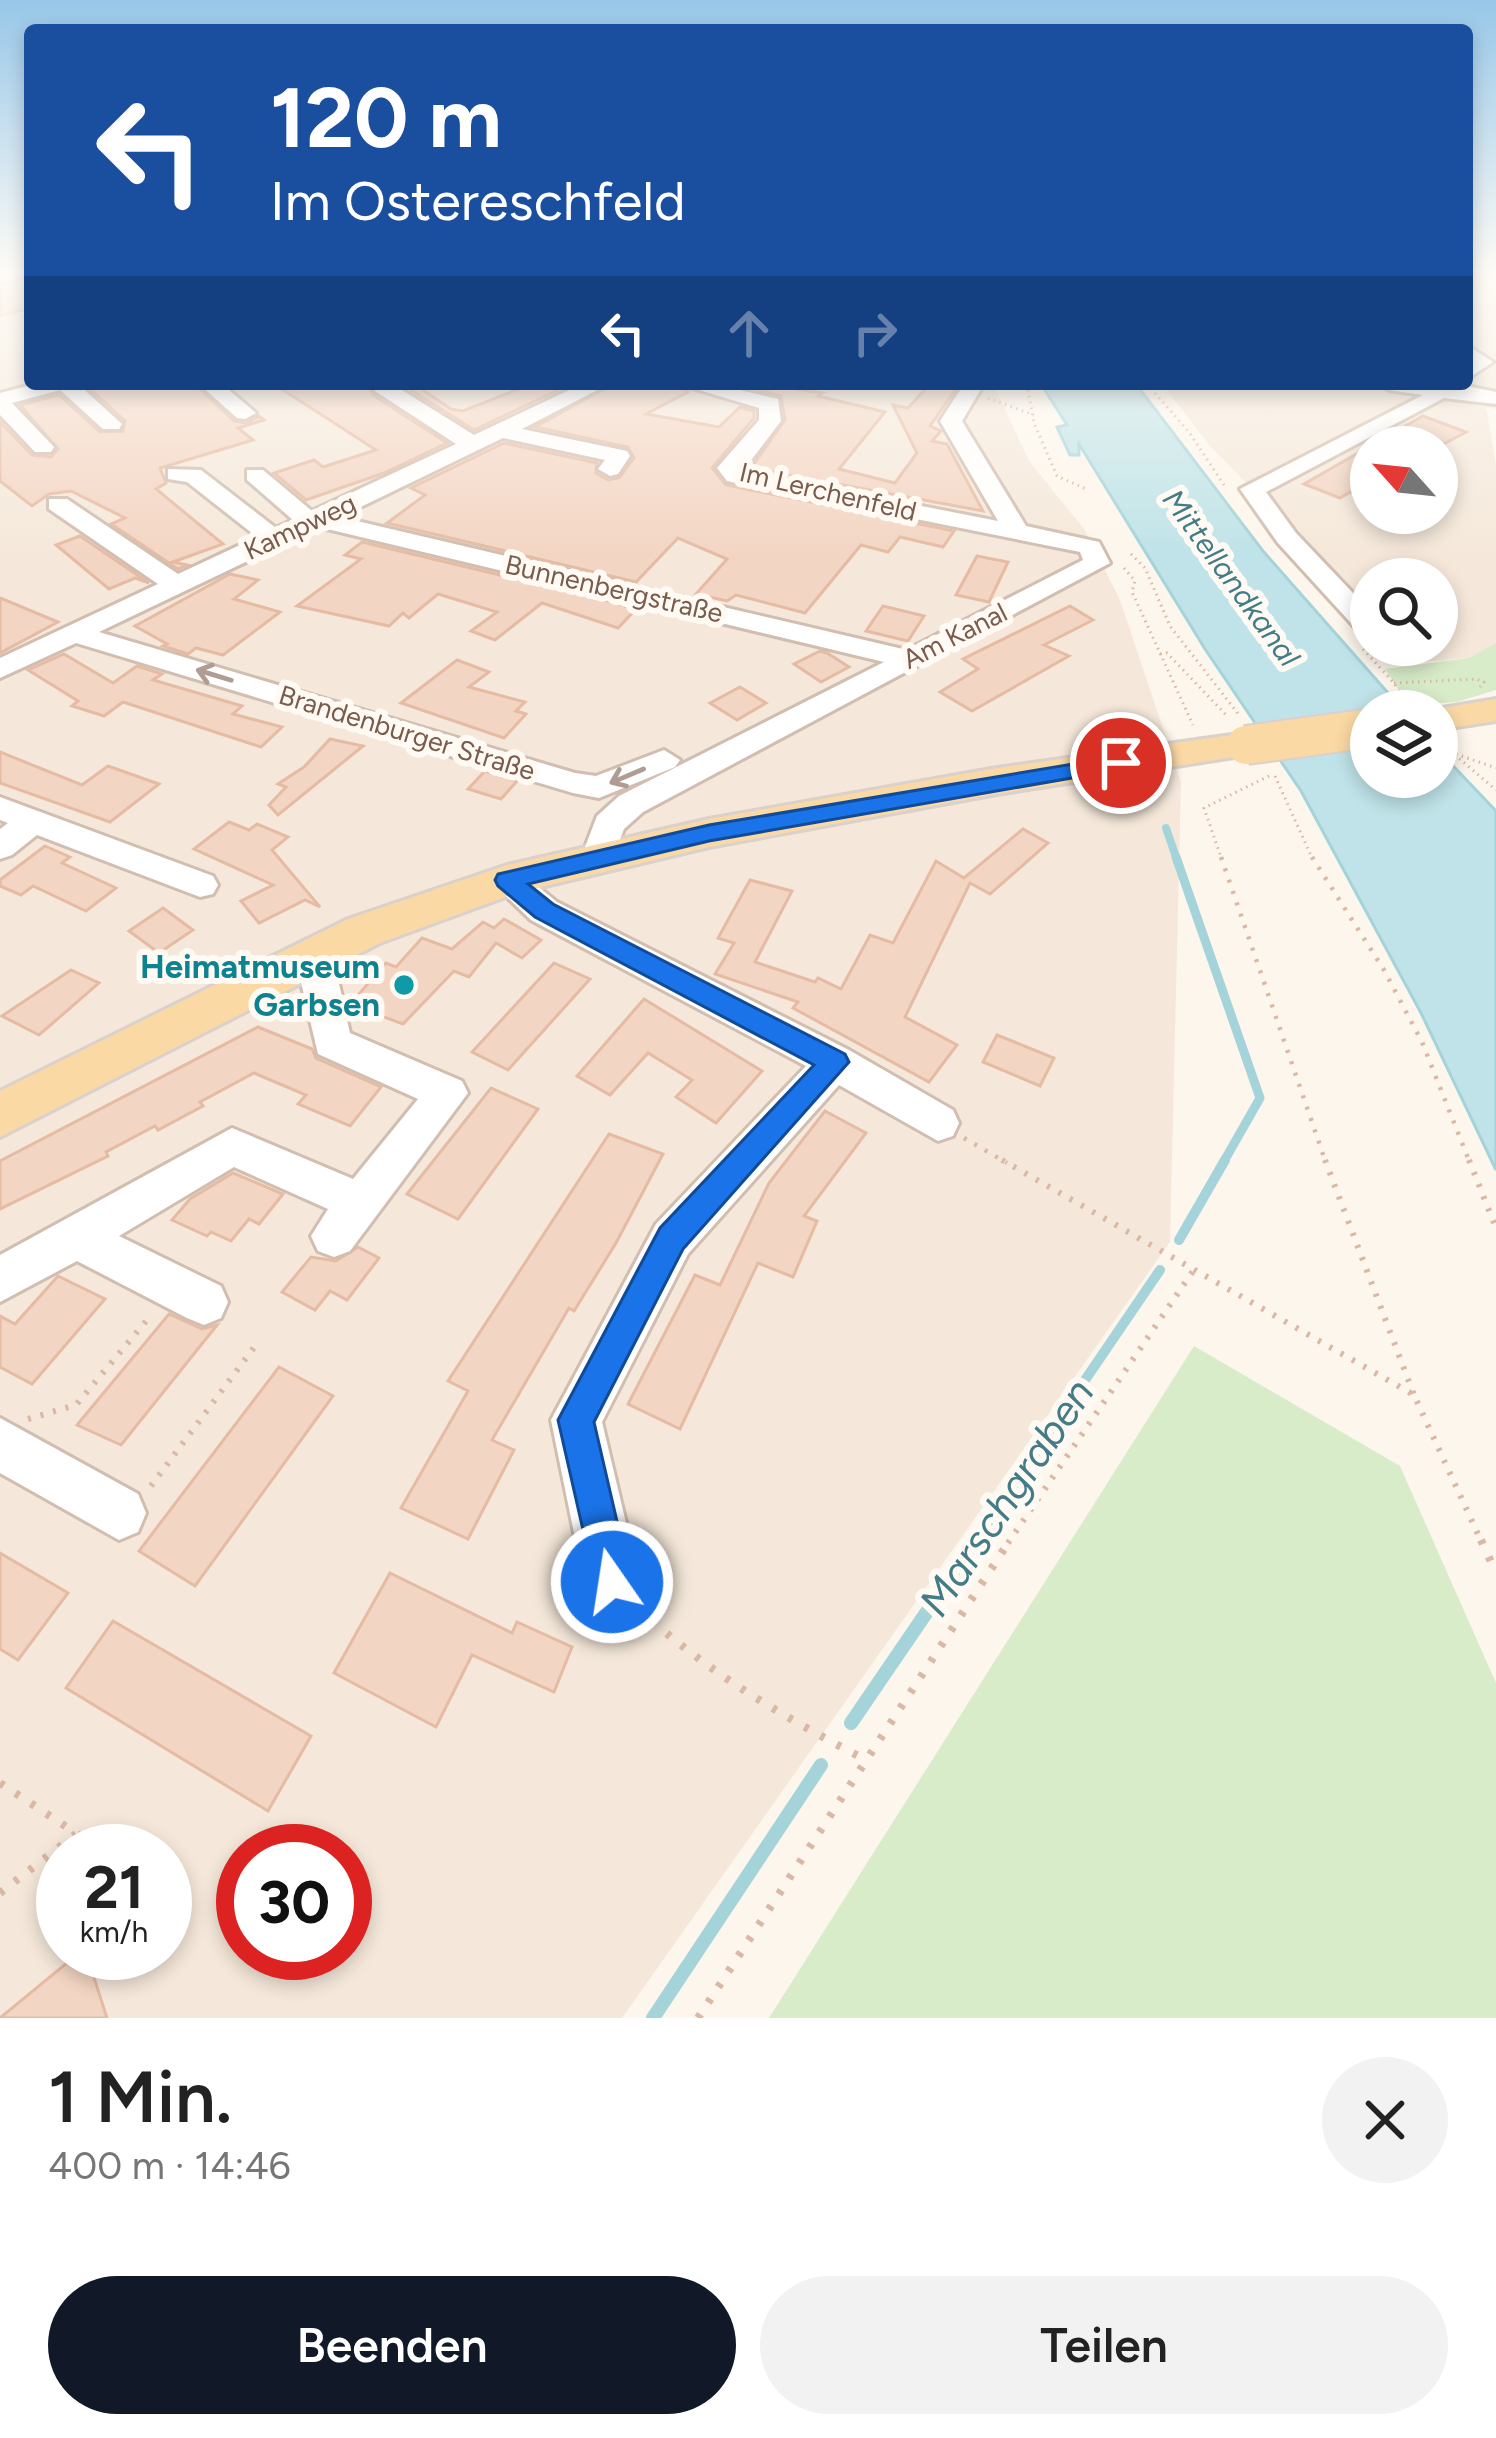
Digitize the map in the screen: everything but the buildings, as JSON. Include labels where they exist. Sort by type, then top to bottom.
[{"type":"main road","points":[[0,1115],[364,931],[507,880],[599,855],[997,781],[1258,751],[1350,732]]},
{"type":"street","points":[[42,390],[0,402],[43,447]]},
{"type":"street","points":[[70,390],[111,424]]},
{"type":"street","points":[[216,390],[245,413]]},
{"type":"street","points":[[387,390],[472,444]]},
{"type":"street","name":"Kampweg","points":[[0,669],[586,390]]},
{"type":"street","name":"Im Lerchenfeld","points":[[713,390],[770,404],[770,421],[729,468],[730,474],[1017,532]]},
{"type":"street","points":[[972,390],[951,421],[1017,532]]},
{"type":"street","points":[[1350,606],[1287,538],[1259,487],[1440,390]]},
{"type":"street","points":[[1454,390],[1496,398]]},
{"type":"street","points":[[500,431],[620,456],[610,470]]},
{"type":"street","points":[[176,474],[193,475],[275,538]]},
{"type":"street","points":[[255,475],[314,520]]},
{"type":"street","points":[[58,504],[177,585]]},
{"type":"street","name":"Bunnenbergstraße","points":[[314,520],[909,659]]},
{"type":"street","name":"Am Kanal","points":[[599,855],[602,839],[619,813],[1097,562],[1096,552],[1082,544],[1017,532]]},
{"type":"street","name":"Brandenburger Straße","points":[[75,634],[573,783],[599,787],[615,782],[701,743],[736,749]]},
{"type":"street","points":[[0,808],[200,885]]},
{"type":"street","points":[[0,847],[34,820]]},
{"type":"street","points":[[507,880],[544,911],[835,1062],[938,1124]]},
{"type":"street","points":[[0,1280],[232,1146],[347,1220],[447,1093],[332,1043],[314,957]]},
{"type":"street","points":[[612,1582],[576,1420],[672,1239],[835,1062]]},
{"type":"street","points":[[76,1237],[189,1295]]},
{"type":"street","points":[[10,1433],[118,1513]]},
{"type":"path","points":[[975,390],[1034,415]]},
{"type":"path","points":[[1028,390],[1057,476],[1086,489]]},
{"type":"path","points":[[1119,554],[1135,581],[1132,592],[1200,741]]},
{"type":"path","points":[[1132,554],[1145,568],[1170,626],[1258,751],[1316,866],[1384,970],[1422,1042],[1496,1228]]},
{"type":"path","points":[[1160,654],[1167,653],[1258,751]]},
{"type":"path","points":[[1394,683],[1484,682],[1464,716]]},
{"type":"path","points":[[1464,716],[1496,768]]},
{"type":"path","points":[[1464,716],[1496,790]]},
{"type":"path","points":[[1258,751],[1204,808],[1317,1138],[1414,1395],[1496,1573]]},
{"type":"path","points":[[938,1124],[1414,1395]]},
{"type":"path","points":[[698,2018],[1107,1390],[1193,1271]]},
{"type":"path","points":[[10,1433],[76,1405],[189,1295]]},
{"type":"path","points":[[118,1513],[148,1491],[255,1346]]},
{"type":"path","points":[[612,1582],[664,1634],[762,1707],[868,1761]]},
{"type":"path","points":[[0,1783],[61,1824]]},
{"type":"path","points":[[0,1893],[36,1865]]},
{"type":"shaded area","points":[[0,366],[24,366],[24,390],[996,390],[1029,461],[1084,529],[1120,600],[1181,782],[1170,1242],[622,2018],[0,2018]]},
{"type":"shaded area","points":[[1473,366],[1496,366],[1496,409],[1486,407],[1496,465],[1496,643],[1470,658],[1458,659],[1458,558],[1350,558],[1350,589],[1211,447],[1167,390],[1473,390]]},
{"type":"green space","points":[[1496,643],[1496,690],[1458,702],[1458,690],[1399,690],[1385,669],[1458,666],[1458,659]]},
{"type":"green space","points":[[1194,1346],[1400,1466],[1496,1683],[1496,2018],[769,2018]]},
{"type":"water","name":"Mittellandkanal","points":[[1045,390],[1141,390],[1263,551],[1350,650],[1350,666],[1364,666],[1385,690],[1350,690],[1350,798],[1458,798],[1458,771],[1496,811],[1496,1170],[1421,1013],[1301,791],[1205,649],[1079,444],[1079,455],[1070,455],[1057,427],[1067,425]]},
{"type":"waterway","name":"Marschgraben","points":[[1166,828],[1177,860]]},
{"type":"waterway","name":"Marschgraben","points":[[1176,857],[1260,1098],[1223,1163]]},
{"type":"waterway","name":"Marschgraben","points":[[1179,1240],[1225,1160]]},
{"type":"waterway","name":"Marschgraben","points":[[974,1543],[1160,1270]]},
{"type":"waterway","name":"Marschgraben","points":[[851,1723],[976,1540]]},
{"type":"waterway","name":"Marschgraben","points":[[653,2018],[821,1765]]},
{"type":"place","name":"Heimatmuseum Garbsen","points":[[404,985]]},
{"type":"route","points":[[612,1582],[576,1420],[672,1239],[835,1062],[544,911],[507,880],[709,833],[1121,763]]}]
